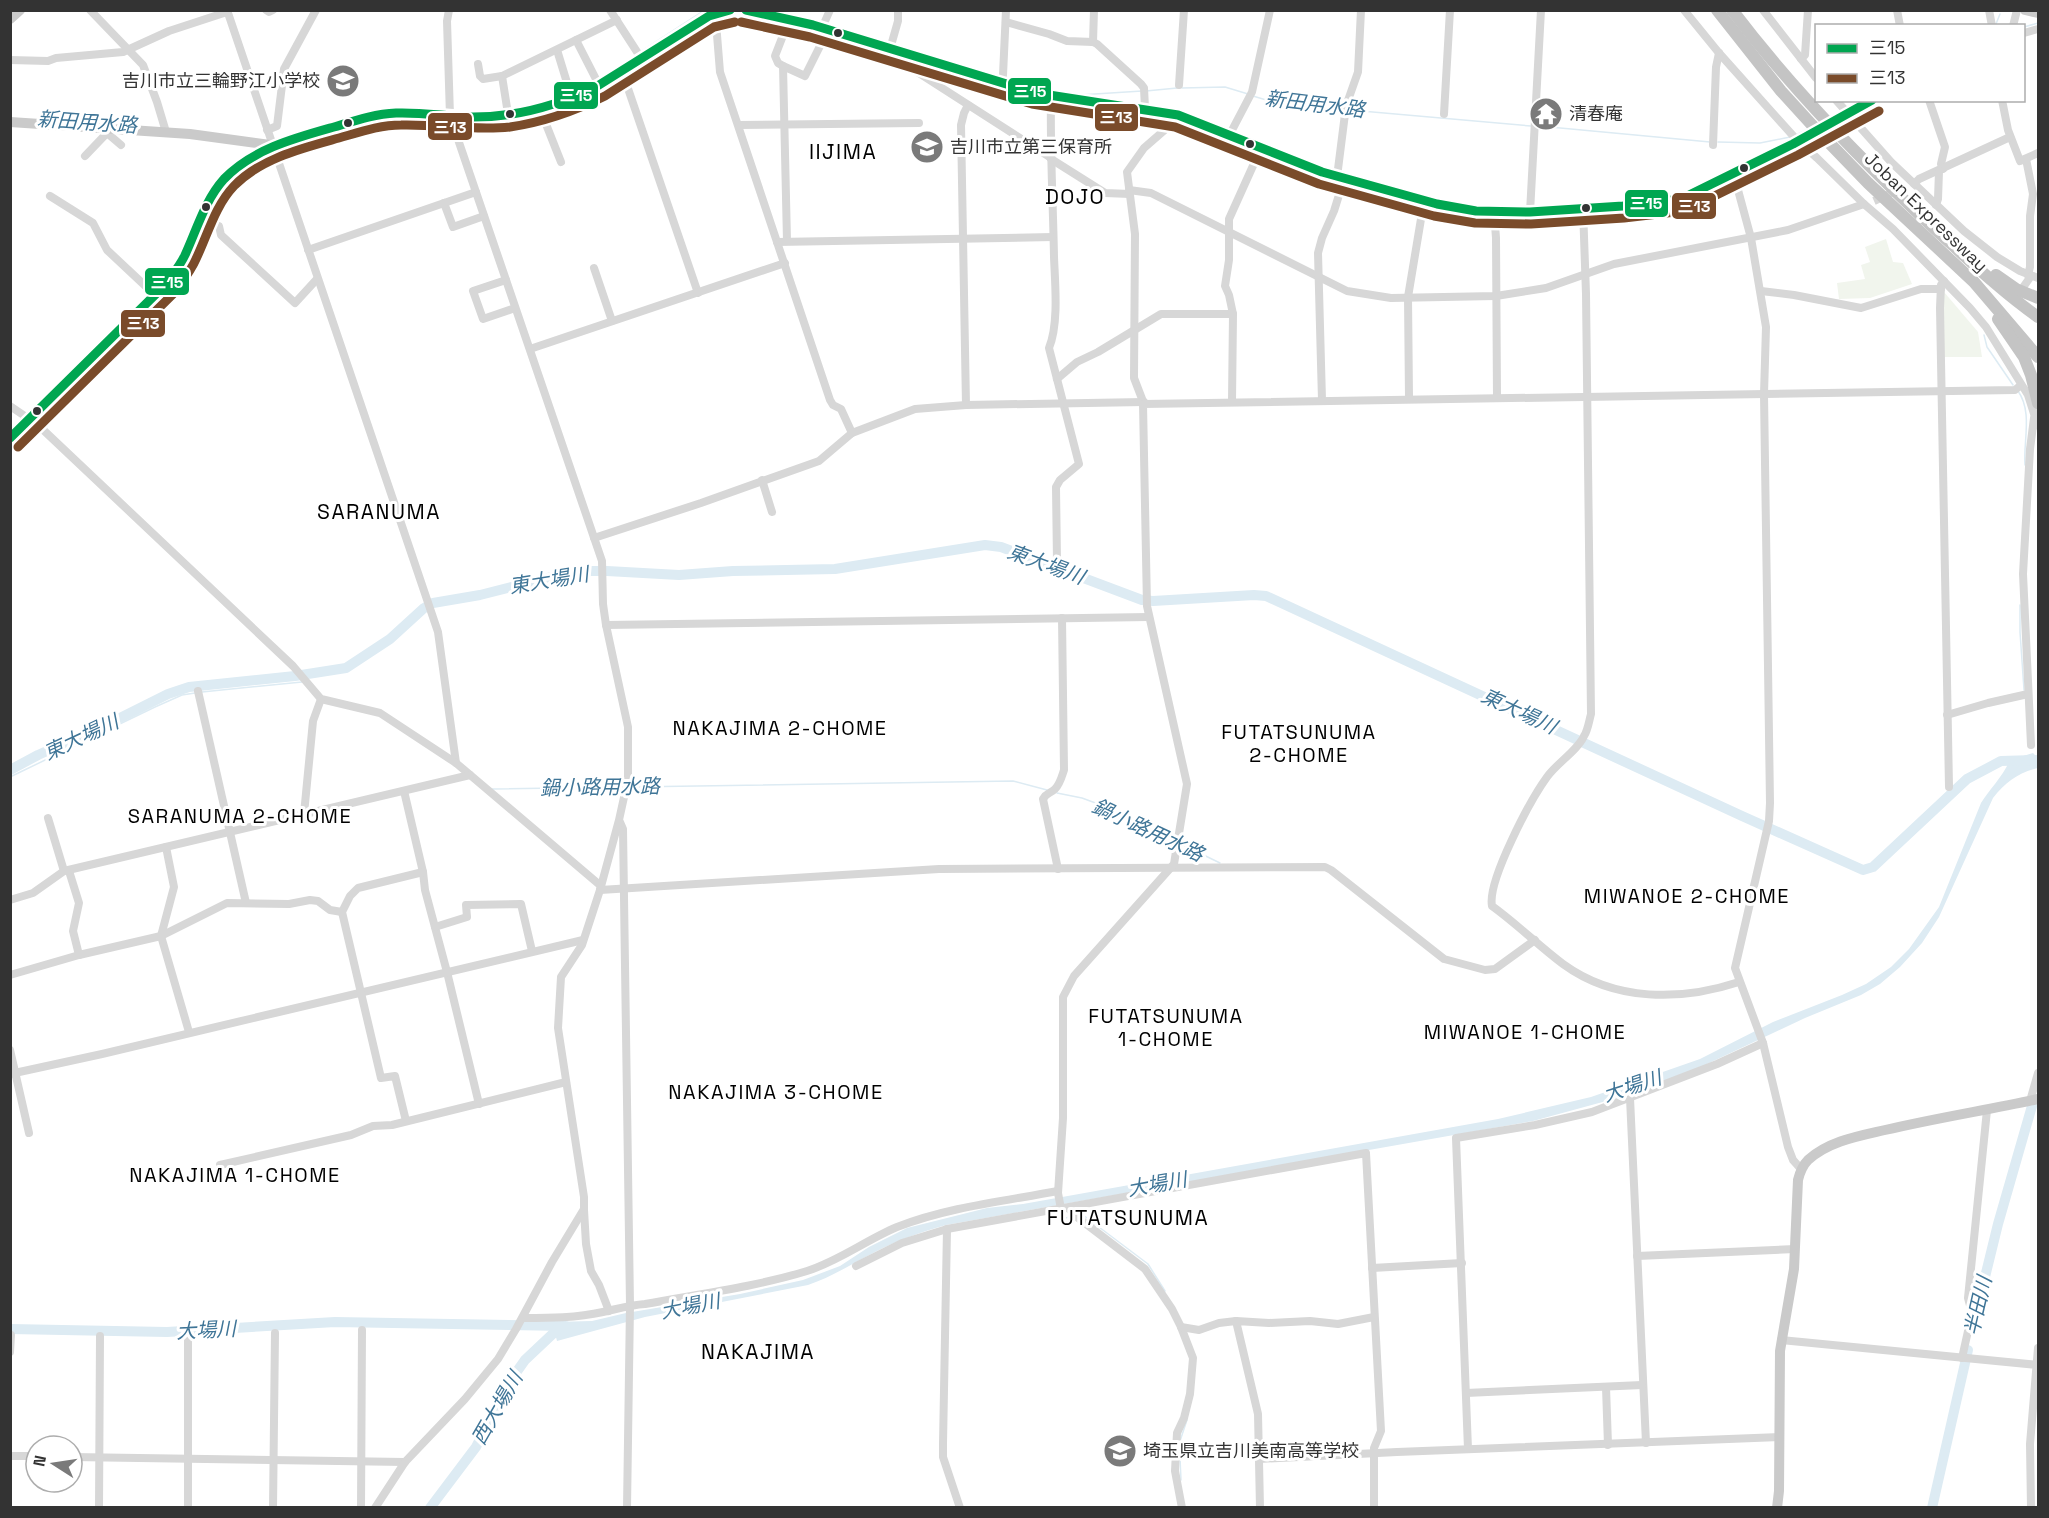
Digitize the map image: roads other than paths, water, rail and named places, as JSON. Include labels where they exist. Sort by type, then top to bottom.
[{"type":"highway","name":"Joban Expressway","points":[[1717,10],[1781,91],[1812,125],[1899,212],[1974,282],[2038,357]]},
{"type":"highway","name":"Joban Expressway","points":[[1732,10],[1824,119],[1948,241],[2010,297],[2038,317]]},
{"type":"highway","points":[[1899,212],[1906,227],[1970,287],[1999,320],[2024,357],[2034,383],[2038,403]]},
{"type":"highway","points":[[1948,241],[2008,284],[2038,298]]},
{"type":"main road","points":[[10,19],[20,10]]},
{"type":"main road","points":[[2025,10],[2038,13]]},
{"type":"main road","points":[[10,122],[108,131],[166,132],[272,145]]},
{"type":"main road","points":[[10,438],[155,295],[180,264],[215,189],[229,173],[272,145]]},
{"type":"main road","points":[[1778,1508],[1781,1340],[1796,1249],[1797,1187],[1801,1169],[1816,1154],[1845,1140],[1934,1118],[1987,1110],[2036,1099]]},
{"type":"street","points":[[90,10],[143,65],[166,132]]},
{"type":"street","points":[[266,10],[269,12],[273,10]]},
{"type":"street","points":[[267,130],[277,126],[284,69],[316,10]]},
{"type":"street","points":[[449,10],[447,21],[450,113],[594,538],[602,566],[606,625],[628,727],[628,779],[620,820],[582,945],[561,977],[558,1028],[584,1197],[586,1244],[591,1271],[609,1311]]},
{"type":"street","points":[[610,10],[639,55]]},
{"type":"street","points":[[478,64],[480,76],[483,79],[502,76],[616,20],[622,10]]},
{"type":"street","points":[[272,145],[383,114],[540,109],[597,82],[715,12],[732,10]]},
{"type":"street","points":[[744,10],[824,26],[1002,79],[1052,97],[1145,108],[1178,115],[1230,134],[1304,166],[1340,178],[1460,209],[1494,212],[1530,212],[1650,204],[1681,199],[1868,102]]},
{"type":"street","points":[[789,20],[775,56],[778,63],[805,76],[830,10]]},
{"type":"street","points":[[898,10],[898,21],[888,54],[1105,193],[1151,193],[1347,291],[1391,298],[1496,296],[1546,288],[1614,264],[1799,227],[1869,203]]},
{"type":"street","points":[[1002,79],[1006,10]]},
{"type":"street","points":[[1094,10],[1094,42]]},
{"type":"street","points":[[1179,85],[1184,10]]},
{"type":"street","points":[[1230,134],[1251,95],[1270,10]]},
{"type":"street","points":[[1322,400],[1318,254],[1322,238],[1334,211],[1340,178],[1345,109],[1358,72],[1361,10]]},
{"type":"street","points":[[1444,114],[1450,10]]},
{"type":"street","points":[[1530,212],[1541,10]]},
{"type":"street","points":[[1684,10],[1795,138],[1869,203],[1942,285],[1986,327],[2028,395],[2036,422],[2030,449],[2023,574],[2025,695],[2033,742]]},
{"type":"street","points":[[1763,10],[1815,77]]},
{"type":"street","points":[[1801,58],[1805,55],[1808,10]]},
{"type":"street","points":[[10,60],[48,61],[56,58],[127,50],[169,32],[229,12],[440,642],[456,763]]},
{"type":"street","points":[[715,12],[720,72],[782,242]]},
{"type":"street","points":[[1006,22],[1067,41],[1094,42],[1144,91],[1145,108]]},
{"type":"street","points":[[576,40],[597,82]]},
{"type":"street","points":[[557,50],[571,96]]},
{"type":"street","points":[[1713,141],[1716,67],[1719,53]]},
{"type":"street","points":[[783,66],[785,123],[782,242],[785,263],[830,400],[833,405],[841,409],[852,433]]},
{"type":"street","points":[[618,70],[698,292]]},
{"type":"street","points":[[502,76],[508,111]]},
{"type":"street","points":[[1052,97],[1054,337],[1049,348],[1079,464],[1060,480],[1056,487],[1057,562]]},
{"type":"street","points":[[1838,102],[1861,131],[1936,205],[1983,246],[2032,276]]},
{"type":"street","points":[[1930,102],[1945,147],[1936,205]]},
{"type":"street","points":[[2002,102],[2010,137],[2020,161],[2038,153]]},
{"type":"street","points":[[966,405],[961,125],[968,105]]},
{"type":"street","points":[[540,109],[561,162]]},
{"type":"street","points":[[1178,115],[1176,121],[1144,148],[1127,172],[1135,234],[1134,378],[1144,403],[1146,601],[1187,784],[1176,858],[1170,868],[1074,976],[1063,997],[1063,1118],[1058,1192],[1063,1208],[1145,1269],[1184,1328],[1193,1358],[1190,1394],[1184,1418],[1177,1433],[1175,1471],[1182,1508]]},
{"type":"street","points":[[739,125],[919,123]]},
{"type":"street","points":[[85,156],[108,131],[121,145]]},
{"type":"street","points":[[1902,188],[2010,137]]},
{"type":"street","points":[[1232,401],[1233,314],[1225,286],[1229,260],[1229,219],[1262,148]]},
{"type":"street","points":[[2026,159],[2033,195],[2030,216],[2032,276]]},
{"type":"street","points":[[1739,170],[1738,190],[1751,238],[1766,327],[1764,394],[1770,803],[1767,827],[1735,968],[1762,1041],[1788,1148],[1792,1160],[1801,1169]]},
{"type":"street","points":[[308,250],[476,192]]},
{"type":"street","points":[[50,196],[93,223],[107,250],[155,295]]},
{"type":"street","points":[[1409,398],[1408,297],[1424,201]]},
{"type":"street","points":[[444,203],[453,227],[484,216]]},
{"type":"street","points":[[1583,208],[1592,714],[1580,742],[1549,774],[1531,800],[1492,887],[1492,906],[1564,964],[1581,976],[1597,983],[1636,995],[1696,994],[1739,982]]},
{"type":"street","points":[[1494,212],[1497,398]]},
{"type":"street","points":[[199,220],[219,226],[221,235],[295,303],[317,279]]},
{"type":"street","points":[[782,242],[1053,237]]},
{"type":"street","points":[[530,349],[785,263]]},
{"type":"street","points":[[594,268],[612,321]]},
{"type":"street","points":[[2024,285],[2032,276]]},
{"type":"street","points":[[506,280],[473,291],[483,319],[515,308]]},
{"type":"street","points":[[1761,291],[1861,308],[1921,289],[1942,285]]},
{"type":"street","points":[[1942,285],[1941,390],[1949,787]]},
{"type":"street","points":[[1057,379],[1077,362],[1161,314],[1233,314]]},
{"type":"street","points":[[1986,327],[1994,321]]},
{"type":"street","points":[[594,538],[819,461],[852,433],[915,410],[966,405],[2015,390],[2021,385]]},
{"type":"street","points":[[10,406],[30,418],[298,672],[321,699],[380,713],[456,763],[601,888],[939,869],[1325,867],[1444,959],[1485,970],[1495,969],[1535,940]]},
{"type":"street","points":[[762,480],[772,512]]},
{"type":"street","points":[[606,625],[1149,617]]},
{"type":"street","points":[[1058,869],[1043,799],[1045,794],[1055,789],[1064,770],[1062,618]]},
{"type":"street","points":[[198,691],[246,903]]},
{"type":"street","points":[[1947,715],[2025,695]]},
{"type":"street","points":[[304,814],[313,721],[321,699]]},
{"type":"street","points":[[10,900],[33,893],[67,871],[470,775]]},
{"type":"street","points":[[404,791],[425,890],[479,1104]]},
{"type":"street","points":[[48,818],[80,903],[73,931],[79,955]]},
{"type":"street","points":[[620,820],[623,829],[630,1306],[627,1508]]},
{"type":"street","points":[[166,847],[174,887],[161,936],[189,1032]]},
{"type":"street","points":[[406,1121],[395,1076],[381,1078],[342,912],[350,896],[358,888],[423,872]]},
{"type":"street","points":[[10,975],[79,955],[161,936],[227,903],[289,904],[310,900],[318,901],[330,910],[342,912]]},
{"type":"street","points":[[435,927],[467,917],[466,905],[521,904],[532,951]]},
{"type":"street","points":[[13,1073],[583,940]]},
{"type":"street","points":[[1468,1449],[1456,1138],[1535,1125],[1592,1112],[1717,1064],[1762,1041]]},
{"type":"street","points":[[10,1050],[13,1073],[29,1133]]},
{"type":"street","points":[[2036,1099],[2038,1073]]},
{"type":"street","points":[[220,1165],[351,1134],[373,1126],[392,1125],[566,1083]]},
{"type":"street","points":[[1630,1098],[1646,1443]]},
{"type":"street","points":[[1964,1358],[1972,1309],[1968,1298],[1987,1110]]},
{"type":"street","points":[[856,1266],[902,1243],[946,1229],[1366,1153],[1374,1317],[1377,1323],[1381,1431],[1374,1454],[1374,1508]]},
{"type":"street","points":[[523,1318],[576,1317],[806,1272],[831,1263],[866,1242],[898,1227],[947,1212],[1058,1192]]},
{"type":"street","points":[[375,1508],[405,1462],[465,1399],[498,1359],[584,1209]]},
{"type":"street","points":[[946,1229],[943,1457],[960,1508]]},
{"type":"street","points":[[1637,1256],[1796,1249]]},
{"type":"street","points":[[1372,1268],[1462,1263]]},
{"type":"street","points":[[1184,1328],[1199,1330],[1219,1323],[1236,1321],[1269,1323],[1310,1321],[1338,1324],[1374,1317]]},
{"type":"street","points":[[1236,1321],[1258,1414],[1260,1508]]},
{"type":"street","points":[[361,1508],[362,1330]]},
{"type":"street","points":[[273,1508],[275,1333]]},
{"type":"street","points":[[188,1334],[188,1508]]},
{"type":"street","points":[[10,1353],[11,1335]]},
{"type":"street","points":[[99,1508],[100,1336]]},
{"type":"street","points":[[1781,1340],[2038,1365]]},
{"type":"street","points":[[2033,1504],[2030,1444],[2038,1348]]},
{"type":"street","points":[[1466,1393],[1642,1385]]},
{"type":"street","points":[[1606,1387],[1608,1444]]},
{"type":"street","points":[[1259,1459],[1780,1437]]},
{"type":"street","points":[[10,1460],[10,1456],[24,1456]]},
{"type":"street","points":[[84,1457],[405,1462]]},
{"type":"water","points":[[2033,753],[2038,758],[2038,768],[2013,779],[1993,798],[1939,917],[1922,943],[1900,967],[1880,984],[1861,995],[1805,1018],[1675,1079],[1621,1097],[1533,1121],[946,1225],[892,1244],[808,1285],[645,1317],[557,1341],[552,1322],[592,1321],[803,1280],[840,1266],[869,1247],[907,1228],[987,1208],[1023,1204],[1498,1119],[1591,1097],[1700,1059],[1773,1022],[1866,984],[1891,967],[1909,949],[1939,907],[1981,803],[2010,760]]},
{"type":"waterway","name":"新田用水路","points":[[642,51],[705,10]]},
{"type":"waterway","name":"新田用水路","points":[[770,10],[822,23]]},
{"type":"waterway","points":[[1996,24],[2000,14]]},
{"type":"waterway","name":"新田用水路","points":[[2025,27],[2038,23]]},
{"type":"waterway","name":"新田用水路","points":[[826,24],[888,43]]},
{"type":"waterway","name":"新田用水路","points":[[895,45],[1000,77]]},
{"type":"waterway","name":"新田用水路","points":[[600,79],[636,56]]},
{"type":"waterway","name":"新田用水路","points":[[1005,78],[1050,91],[1079,95],[1142,91]]},
{"type":"waterway","name":"新田用水路","points":[[576,92],[593,83]]},
{"type":"waterway","name":"新田用水路","points":[[1182,88],[1225,87],[1248,94]]},
{"type":"waterway","name":"新田用水路","points":[[1146,91],[1177,88]]},
{"type":"waterway","name":"新田用水路","points":[[1253,96],[1276,103],[1343,109]]},
{"type":"waterway","name":"新田用水路","points":[[1849,108],[1859,102]]},
{"type":"waterway","name":"新田用水路","points":[[510,110],[532,106]]},
{"type":"waterway","name":"新田用水路","points":[[1350,110],[1531,126]]},
{"type":"waterway","name":"新田用水路","points":[[1539,126],[1710,142]]},
{"type":"waterway","name":"新田用水路","points":[[1798,134],[1810,128]]},
{"type":"waterway","name":"新田用水路","points":[[1718,142],[1760,143],[1790,137]]},
{"type":"waterway","points":[[1984,335],[1987,347],[2013,385]]},
{"type":"waterway","points":[[2018,391],[2023,399],[2026,418],[2025,465]]},
{"type":"waterway","name":"東大場川","points":[[10,770],[168,694],[189,687],[295,676],[346,668],[390,639],[424,608],[433,603],[480,595],[575,571],[679,575],[733,571],[835,569],[985,545],[1001,547],[1142,600],[1266,596],[1863,870],[1873,867],[1967,779],[2001,761],[2038,760]]},
{"type":"waterway","points":[[2020,605],[2024,690]]},
{"type":"waterway","name":"鍋小路用水路","points":[[202,692],[302,682]]},
{"type":"waterway","name":"鍋小路用水路","points":[[10,777],[155,707],[182,695],[195,693]]},
{"type":"waterway","name":"鍋小路用水路","points":[[630,787],[1013,781],[1047,790]]},
{"type":"waterway","name":"鍋小路用水路","points":[[492,789],[622,787]]},
{"type":"waterway","name":"鍋小路用水路","points":[[1057,793],[1082,798],[1109,808],[1174,841]]},
{"type":"waterway","name":"鍋小路用水路","points":[[1181,844],[1220,863]]},
{"type":"waterway","name":"半田川","points":[[1973,1326],[1998,1224],[2032,1106]]},
{"type":"waterway","points":[[1048,1215],[1070,1217]]},
{"type":"waterway","points":[[1081,1215],[1148,1264],[1165,1291]]},
{"type":"waterway","name":"大場川","points":[[10,1329],[167,1332],[335,1322],[566,1326]]},
{"type":"waterway","name":"西大場川","points":[[430,1508],[476,1447],[508,1384],[525,1360],[560,1327],[564,1327]]},
{"type":"waterway","name":"半田川","points":[[1932,1508],[1968,1350]]},
{"type":"waterway","points":[[1180,1441],[1187,1420]]},
{"type":"waterway","points":[[1180,1458],[1181,1480]]},
{"type":"tunnel","points":[[1874,201],[1902,188]]},
{"type":"place","name":"吉川市立三輪野江小学校","points":[[343,81]]},
{"type":"place","name":"清春庵","points":[[1546,114]]},
{"type":"place","name":"吉川市立第三保育所","points":[[927,147]]},
{"type":"place","name":"埼玉県立吉川美南高等学校","points":[[1120,1451]]},
{"type":"district","name":"IIJIMA","points":[[843,152]]},
{"type":"district","name":"DOJO","points":[[1075,197]]},
{"type":"district","name":"SARANUMA","points":[[379,512]]},
{"type":"district","name":"NAKAJIMA 2-CHOME","points":[[780,728]]},
{"type":"district","name":"FUTATSUNUMA 2-CHOME","points":[[1299,744]]},
{"type":"district","name":"SARANUMA 2-CHOME","points":[[240,816]]},
{"type":"district","name":"MIWANOE 2-CHOME","points":[[1687,896]]},
{"type":"district","name":"FUTATSUNUMA 1-CHOME","points":[[1166,1028]]},
{"type":"district","name":"MIWANOE 1-CHOME","points":[[1525,1032]]},
{"type":"district","name":"NAKAJIMA 3-CHOME","points":[[776,1092]]},
{"type":"district","name":"NAKAJIMA 1-CHOME","points":[[235,1175]]},
{"type":"district","name":"FUTATSUNUMA","points":[[1128,1218]]},
{"type":"district","name":"NAKAJIMA","points":[[758,1352]]}]
